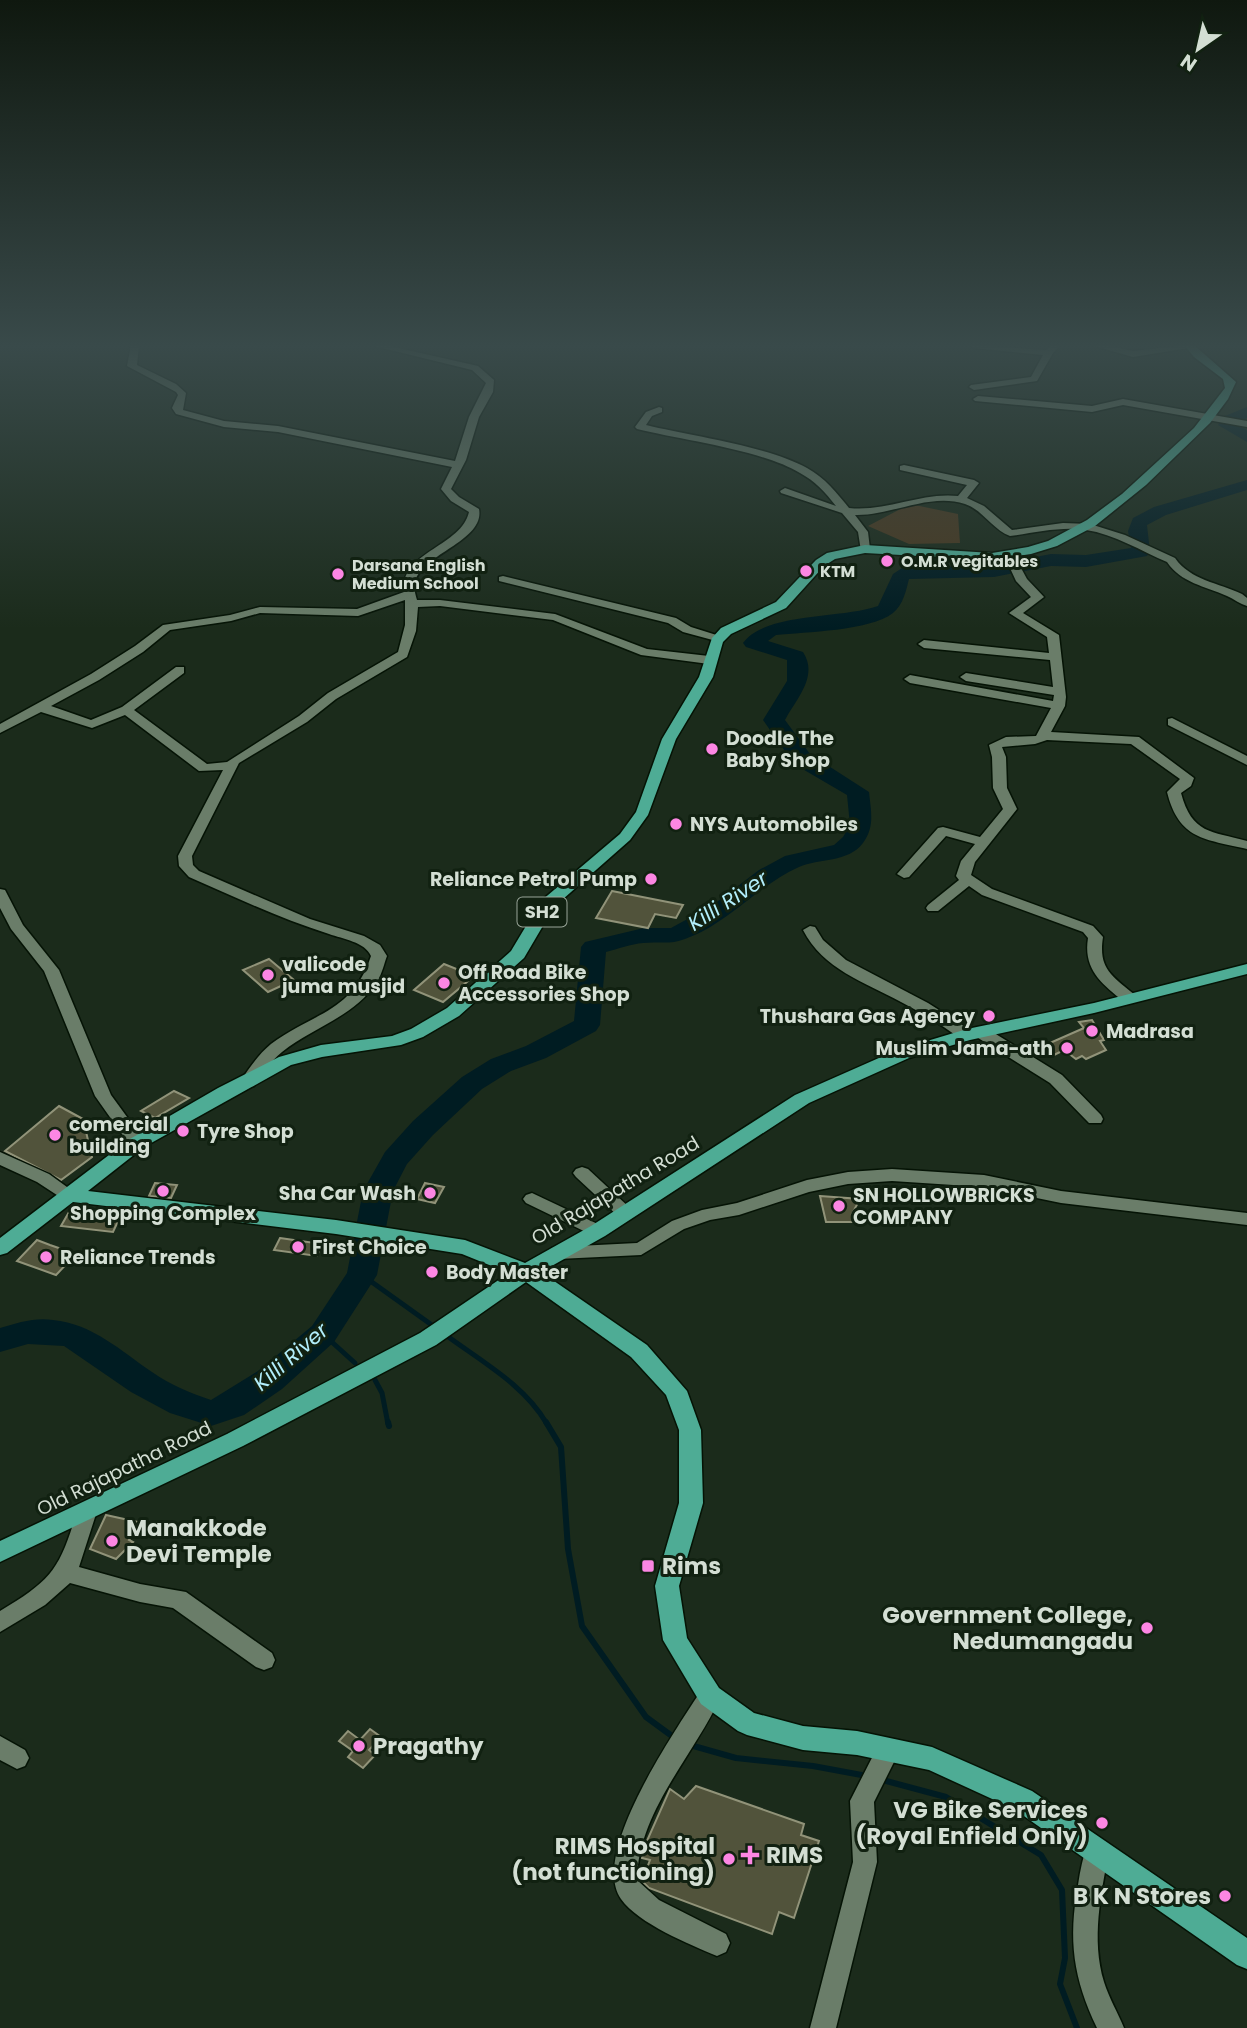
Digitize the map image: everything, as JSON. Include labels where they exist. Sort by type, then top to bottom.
[{"type":"main road","points":[[720,638],[737,625],[781,606],[820,563],[831,556],[865,549],[1009,555],[1047,545],[1088,526],[1132,493],[1186,440]]},
{"type":"main road","name":"SH2","points":[[0,1248],[137,1143],[285,1061],[321,1051],[374,1046],[418,1033],[453,1012],[518,954],[547,904],[625,836],[643,812],[669,739],[706,677],[709,660],[720,638]]},
{"type":"main road","name":"Old Rajapatha Road","points":[[0,1552],[235,1440],[428,1339],[526,1272],[598,1231],[802,1098],[903,1054],[974,1033],[1247,969]]},
{"type":"main road","points":[[69,1195],[336,1227],[465,1247],[526,1272],[639,1351],[676,1391],[690,1430],[691,1503],[667,1586],[675,1640],[710,1696],[747,1723],[803,1738],[932,1759],[1023,1800],[1247,1955]]},
{"type":"street","points":[[331,440],[458,465]]},
{"type":"street","points":[[248,1082],[255,1066],[270,1053],[351,1003],[369,984],[379,956],[375,948],[359,939],[305,922],[194,874],[186,866],[185,856],[232,765],[245,752],[303,719],[332,696],[403,654],[408,641],[411,599],[408,585],[419,565],[458,537],[475,517],[475,511],[455,499],[446,489],[447,481],[458,465],[466,440]]},
{"type":"street","points":[[696,440],[763,455],[803,470],[824,484],[863,532],[865,549]]},
{"type":"street","points":[[904,468],[974,483],[960,500]]},
{"type":"street","points":[[785,491],[845,512],[877,511],[914,502],[960,500],[984,509],[1010,533],[1088,526],[1171,560],[1175,570],[1235,592],[1247,603]]},
{"type":"street","points":[[1009,555],[1022,580],[1038,597],[1015,610],[1017,615],[1053,635],[1059,699],[1044,736]]},
{"type":"street","points":[[503,579],[672,620],[687,630],[720,638]]},
{"type":"street","points":[[0,729],[43,708],[139,649],[167,627],[231,618],[260,610],[358,613],[411,599],[555,617],[645,652],[709,660]]},
{"type":"street","points":[[924,644],[1056,657]]},
{"type":"street","points":[[43,708],[92,724],[126,710],[180,670]]},
{"type":"street","points":[[966,677],[1059,699]]},
{"type":"street","points":[[910,679],[1059,699]]},
{"type":"street","points":[[126,710],[204,768],[232,765]]},
{"type":"street","points":[[1172,722],[1247,761]]},
{"type":"street","points":[[1129,998],[1096,969],[1092,957],[1096,937],[1088,929],[987,892],[968,880],[963,870],[1010,809],[1000,788],[999,757],[995,745],[1002,741],[1031,742],[1044,736],[1135,740],[1187,778],[1186,783],[1174,792],[1177,804],[1195,831],[1247,845]]},
{"type":"street","points":[[904,874],[943,831],[984,842]]},
{"type":"street","points":[[933,908],[968,880]]},
{"type":"street","points":[[0,893],[16,926],[51,970],[103,1096],[137,1143]]},
{"type":"street","points":[[810,930],[817,944],[848,969],[974,1033],[1056,1079],[1095,1119]]},
{"type":"street","points":[[0,1158],[43,1178],[69,1195]]},
{"type":"street","points":[[582,1173],[625,1213]]},
{"type":"street","points":[[556,1253],[641,1249],[678,1226],[708,1213],[739,1209],[807,1186],[848,1178],[892,1175],[984,1181],[1061,1197],[1247,1219]]},
{"type":"street","points":[[533,1199],[598,1231]]},
{"type":"street","points":[[0,1622],[53,1591],[68,1573],[87,1511]]},
{"type":"street","points":[[68,1573],[178,1599],[264,1660]]},
{"type":"street","points":[[710,1696],[670,1762],[626,1854],[625,1882],[638,1900],[718,1943]]},
{"type":"street","points":[[823,2028],[865,1862],[862,1801],[888,1750]]},
{"type":"street","points":[[1097,1851],[1083,1920],[1086,1966],[1094,1998],[1111,2028]]},
{"type":"shaded area","points":[[910,504],[958,514],[960,543],[909,544],[868,526]]},
{"type":"building","points":[[612,891],[683,905],[676,918],[655,914],[648,928],[596,918]]},
{"type":"building","name":"valicode juma musjid","points":[[269,959],[294,980],[268,992],[243,970]]},
{"type":"building","name":"Off Road Bike Accessories Shop","points":[[444,964],[474,976],[443,1002],[414,990]]},
{"type":"building","points":[[1092,1020],[1104,1040],[1100,1041],[1106,1050],[1086,1059],[1082,1056],[1076,1059],[1064,1050],[1054,1055],[1043,1046],[1084,1028],[1079,1022]]},
{"type":"building","points":[[174,1091],[189,1098],[155,1118],[141,1111]]},
{"type":"building","name":"comercial building","points":[[59,1106],[83,1119],[92,1157],[61,1180],[5,1151]]},
{"type":"building","name":"Shopping Complex","points":[[155,1183],[177,1185],[171,1198],[149,1196]]},
{"type":"building","name":"Sha Car Wash","points":[[425,1183],[444,1187],[435,1203],[417,1199]]},
{"type":"building","name":"SN HOLLOWBRICKS COMPANY","points":[[820,1196],[860,1199],[852,1214],[863,1222],[826,1222]]},
{"type":"building","points":[[69,1212],[120,1217],[113,1232],[61,1226]]},
{"type":"building","name":"First Choice","points":[[280,1238],[322,1244],[317,1256],[274,1250]]},
{"type":"building","name":"Reliance Trends","points":[[37,1240],[76,1254],[56,1275],[17,1261]]},
{"type":"building","name":"Manakkode Devi Temple","points":[[106,1515],[142,1523],[129,1540],[133,1542],[116,1559],[90,1549]]},
{"type":"building","name":"Pragathy","points":[[370,1729],[381,1737],[369,1750],[375,1755],[363,1768],[348,1757],[353,1751],[339,1741],[348,1731],[360,1740]]},
{"type":"building","name":"RIMS Hospital (not functioning)","points":[[696,1786],[804,1824],[801,1835],[819,1841],[794,1918],[779,1912],[772,1934],[649,1888],[642,1881],[650,1860],[642,1858],[646,1843],[670,1789],[684,1799]]},
{"type":"waterway","name":"Killi River","points":[[0,1340],[28,1332],[52,1331],[72,1335],[90,1344],[165,1396],[211,1413],[232,1406],[270,1380],[323,1334],[362,1275],[378,1191],[395,1159],[423,1128],[472,1083],[501,1065],[536,1052],[587,1025],[594,947],[644,935],[668,937],[680,933],[722,910],[767,875],[793,861],[842,850],[853,841],[861,825],[858,792],[802,759],[774,720],[797,681],[799,664],[796,656],[753,643],[770,630],[859,619],[885,610],[892,602],[902,574],[994,571],[1051,560],[1086,561],[1141,552],[1137,531],[1139,522],[1160,511],[1247,485]]},
{"type":"waterway","points":[[362,1275],[436,1328]]},
{"type":"waterway","points":[[443,1333],[513,1385],[547,1424]]},
{"type":"waterway","points":[[323,1334],[355,1363]]},
{"type":"waterway","points":[[375,1380],[382,1393],[388,1424]]},
{"type":"waterway","points":[[388,1422],[389,1426]]},
{"type":"waterway","points":[[546,1422],[561,1447],[568,1549],[582,1626],[646,1717],[676,1739]]},
{"type":"waterway","points":[[690,1745],[736,1758],[813,1766],[867,1776]]},
{"type":"waterway","points":[[879,1779],[946,1797],[1041,1855],[1062,1890],[1065,1958],[1060,1984],[1077,2028]]},
{"type":"place","name":"O.M.R vegitables","points":[[887,561]]},
{"type":"place","name":"KTM","points":[[806,571]]},
{"type":"place","name":"Darsana English Medium School","points":[[338,574]]},
{"type":"place","name":"Doodle The Baby Shop","points":[[712,749]]},
{"type":"place","name":"NYS Automobiles","points":[[676,824]]},
{"type":"place","name":"Reliance Petrol Pump","points":[[651,879]]},
{"type":"place","name":"valicode juma musjid","points":[[268,975]]},
{"type":"place","name":"Off Road Bike Accessories Shop","points":[[444,983]]},
{"type":"place","name":"Thushara Gas Agency","points":[[989,1016]]},
{"type":"place","name":"Madrasa","points":[[1092,1031]]},
{"type":"place","name":"Muslim Jama-ath","points":[[1067,1048]]},
{"type":"place","name":"Tyre Shop","points":[[183,1131]]},
{"type":"place","name":"comercial building","points":[[55,1135]]},
{"type":"place","name":"Shopping Complex","points":[[163,1191]]},
{"type":"place","name":"Sha Car Wash","points":[[430,1193]]},
{"type":"place","name":"SN HOLLOWBRICKS COMPANY","points":[[839,1206]]},
{"type":"place","name":"First Choice","points":[[298,1247]]},
{"type":"place","name":"Reliance Trends","points":[[46,1257]]},
{"type":"place","name":"Body Master","points":[[432,1272]]},
{"type":"place","name":"Manakkode Devi Temple","points":[[112,1541]]},
{"type":"place","name":"Rims","points":[[648,1566]]},
{"type":"place","name":"Government College, Nedumangadu","points":[[1147,1628]]},
{"type":"place","name":"Pragathy","points":[[359,1746]]},
{"type":"place","name":"VG Bike Services (Royal Enfield Only)","points":[[1102,1823]]},
{"type":"place","name":"RIMS","points":[[750,1855]]},
{"type":"place","name":"RIMS Hospital (not functioning)","points":[[729,1859]]},
{"type":"place","name":"B K N Stores","points":[[1225,1896]]}]
